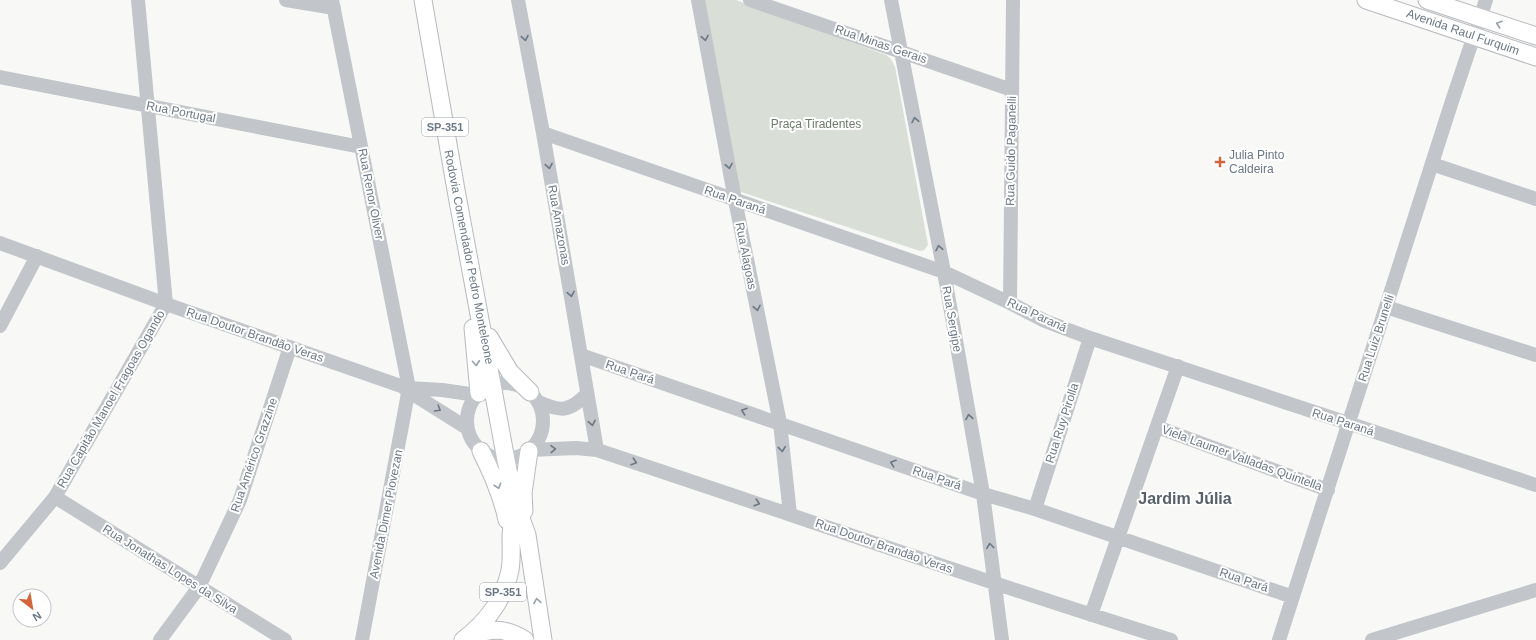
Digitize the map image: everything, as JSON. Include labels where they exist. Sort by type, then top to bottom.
[{"type":"main road","name":"Avenida Raul Furquim","points":[[1366,0],[1399,5],[1474,36],[1536,57]]},
{"type":"main road","name":"Avenida Raul Furquim","points":[[1427,0],[1536,36]]},
{"type":"main road","name":"Rodovia Comendador Pedro Monteleone","points":[[426,5],[465,240],[480,313],[483,391],[506,460],[514,499],[519,536],[543,640]]},
{"type":"main road","points":[[465,240],[483,391]]},
{"type":"main road","points":[[480,313],[487,333],[501,359],[510,372],[534,397]]},
{"type":"main road","points":[[519,536],[524,514],[523,493],[530,450]]},
{"type":"main road","points":[[481,451],[495,478],[505,508],[519,536]]},
{"type":"main road","name":"Rodovia Comendador Pedro Monteleone","points":[[466,638],[492,613],[503,592],[510,569],[512,554],[519,536]]},
{"type":"main road","name":"SP-351","points":[[466,638],[492,630],[514,633],[526,640]]},
{"type":"street","name":"Rua Capitão Manoel Fragoas Ogando","points":[[0,563],[55,497],[166,304],[138,0]]},
{"type":"street","points":[[286,0],[333,4]]},
{"type":"street","name":"Rua Amazonas","points":[[518,0],[543,134],[596,450]]},
{"type":"street","name":"Rua Alagoas","points":[[698,0],[735,200],[780,423],[790,514]]},
{"type":"street","name":"Rua Minas Gerais","points":[[750,0],[1012,90]]},
{"type":"street","name":"Rua Sergipe","points":[[891,0],[944,272],[983,494],[1002,640]]},
{"type":"street","name":"Rua Guido Paganelli","points":[[1010,303],[1013,0]]},
{"type":"street","name":"Rua Luiz Brunelli","points":[[1279,640],[1486,0]]},
{"type":"street","name":"Rua Renor Oliver","points":[[333,4],[405,388]]},
{"type":"street","name":"Rua Portugal","points":[[0,78],[361,147]]},
{"type":"street","name":"Rua Paraná","points":[[543,134],[944,272],[1045,321],[1090,338],[1536,485]]},
{"type":"street","points":[[1432,164],[1536,199]]},
{"type":"street","name":"Rua Doutor Brandão Veras","points":[[0,243],[166,304],[405,388],[467,428]]},
{"type":"street","points":[[0,326],[37,256]]},
{"type":"street","points":[[1386,307],[1536,355]]},
{"type":"street","name":"Rua Ruy Pirolla","points":[[1035,509],[1090,338]]},
{"type":"street","name":"Rua Américo Grazzine","points":[[160,640],[199,587],[240,500],[290,347]]},
{"type":"street","name":"Rua Pará","points":[[581,355],[983,494],[1035,509],[1293,597]]},
{"type":"street","points":[[1091,615],[1178,366]]},
{"type":"street","points":[[405,388],[483,391],[506,383],[519,385],[534,397],[555,409],[564,409],[577,404],[587,394]]},
{"type":"street","name":"Avenida Dimer Piovezan","points":[[362,640],[405,388]]},
{"type":"street","points":[[483,391],[471,403],[467,416],[467,428],[472,441],[481,451],[497,459],[506,460],[519,457],[530,450],[539,440],[543,428],[543,415],[534,397]]},
{"type":"street","name":"Viela Laumer Valladas Quintella","points":[[1157,427],[1328,490]]},
{"type":"street","name":"Rua Doutor Brandão Veras","points":[[530,450],[576,448],[596,450],[995,584],[1171,640]]},
{"type":"street","name":"Rua Jonathas Lopes da Silva","points":[[55,497],[285,640]]},
{"type":"street","points":[[1372,640],[1536,590]]},
{"type":"green space","name":"Praça Tiradentes","points":[[703,0],[736,0],[886,55],[891,59],[895,67],[928,245],[924,250],[920,251],[738,191]]},
{"type":"place","name":"Julia Pinto Caldeira","points":[[1220,162]]},
{"type":"district","name":"Jardim Júlia","points":[[1185,498]]}]
